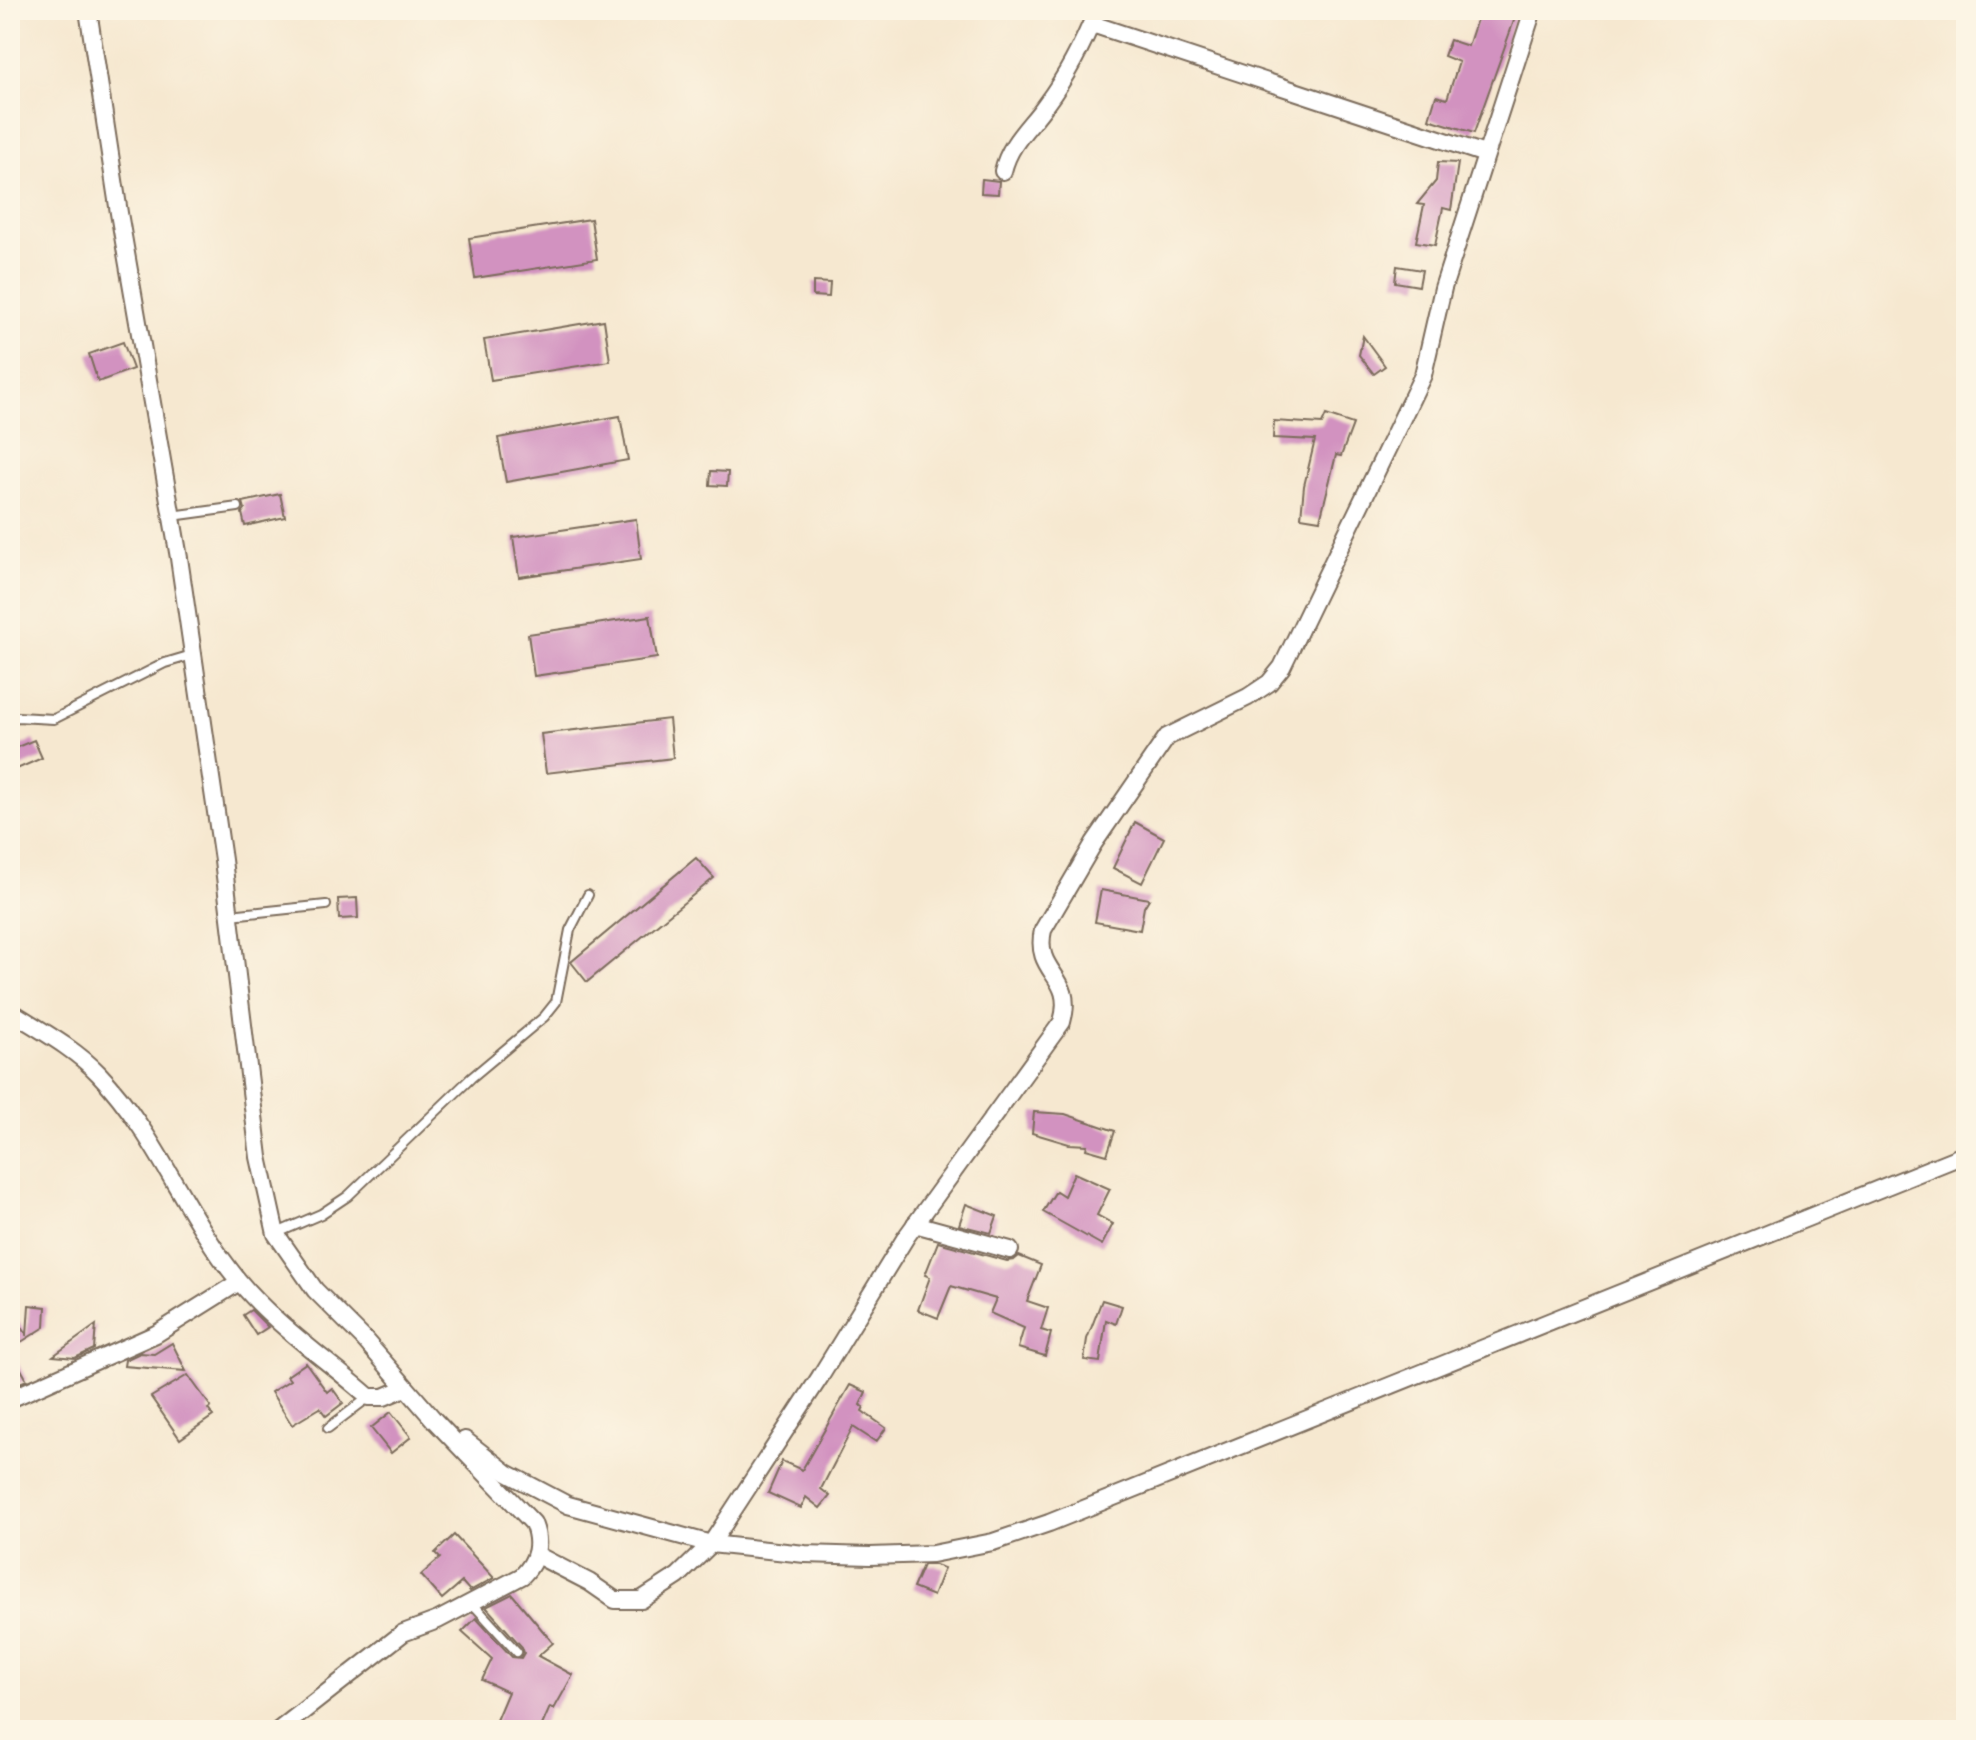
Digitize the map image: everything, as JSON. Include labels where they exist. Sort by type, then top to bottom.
[{"type":"street","points":[[88,10],[119,213],[172,516],[229,915],[259,1157],[276,1234],[315,1290],[533,1523],[537,1534],[537,1555],[530,1569],[522,1576],[403,1633],[279,1730]]},
{"type":"street","points":[[537,1555],[589,1582],[615,1600],[641,1600],[678,1576],[711,1544],[915,1224],[1062,1022],[1066,996],[1042,957],[1040,943],[1050,914],[1094,843],[1167,737],[1248,697],[1269,683],[1282,667],[1423,375],[1443,288],[1533,10]]},
{"type":"street","points":[[1003,171],[1011,146],[1054,91],[1094,17],[1485,154]]},
{"type":"street","points":[[10,1011],[51,1036],[97,1071],[117,1095],[206,1237],[239,1282],[286,1327],[369,1397],[384,1397],[405,1388]]},
{"type":"street","points":[[435,1421],[460,1436],[507,1473],[568,1505],[711,1544],[805,1554],[932,1554],[993,1542],[1063,1518],[1966,1154]]},
{"type":"street","points":[[915,1224],[1010,1250]]},
{"type":"street","points":[[10,1399],[156,1334],[239,1282]]},
{"type":"lane","points":[[172,516],[238,507]]},
{"type":"lane","points":[[10,720],[17,717],[54,719],[165,663],[192,655]]},
{"type":"lane","points":[[276,1234],[321,1214],[348,1196],[471,1078],[544,1017],[556,1002],[570,930],[588,895]]},
{"type":"lane","points":[[229,915],[326,905]]},
{"type":"lane","points":[[328,1428],[369,1397]]},
{"type":"lane","points":[[472,1602],[517,1652]]},
{"type":"building","points":[[1480,10],[1499,10],[1516,15],[1474,133],[1429,119],[1436,96],[1447,99],[1459,62],[1444,56],[1450,40],[1468,46]]},
{"type":"building","points":[[1438,162],[1458,163],[1451,210],[1443,208],[1435,245],[1416,242],[1424,205],[1417,204],[1436,181]]},
{"type":"building","points":[[982,179],[999,181],[998,194],[981,193]]},
{"type":"building","points":[[591,219],[597,259],[475,278],[469,238]]},
{"type":"building","points":[[1397,266],[1422,270],[1419,286],[1395,282]]},
{"type":"building","points":[[813,282],[830,283],[829,297],[813,296]]},
{"type":"building","points":[[604,320],[610,361],[491,380],[484,340]]},
{"type":"building","points":[[1363,336],[1385,366],[1374,374],[1359,355]]},
{"type":"building","points":[[123,342],[133,369],[98,382],[89,354]]},
{"type":"building","points":[[1326,415],[1353,424],[1341,456],[1336,455],[1320,520],[1301,517],[1304,486],[1315,440],[1273,438],[1274,421],[1322,424]]},
{"type":"building","points":[[620,416],[628,460],[506,482],[498,438]]},
{"type":"building","points":[[711,471],[728,472],[727,486],[710,485]]},
{"type":"building","points":[[280,494],[285,517],[245,526],[243,502]]},
{"type":"building","points":[[636,519],[641,559],[519,577],[513,537]]},
{"type":"building","points":[[650,616],[657,658],[534,676],[528,634]]},
{"type":"building","points":[[669,719],[673,758],[546,773],[541,734]]},
{"type":"building","points":[[34,740],[42,758],[10,772],[10,750]]},
{"type":"building","points":[[1135,822],[1164,838],[1142,883],[1113,868]]},
{"type":"building","points":[[696,858],[714,878],[587,982],[571,962]]},
{"type":"building","points":[[1101,890],[1149,899],[1144,907],[1140,930],[1095,922]]},
{"type":"building","points":[[357,898],[358,918],[339,919],[338,899]]},
{"type":"building","points":[[1034,1112],[1065,1114],[1115,1131],[1107,1155],[1086,1149],[1087,1145],[1069,1144],[1032,1133]]},
{"type":"building","points":[[1074,1173],[1110,1189],[1097,1215],[1113,1224],[1102,1245],[1043,1212],[1056,1191],[1064,1196]]},
{"type":"building","points":[[966,1204],[997,1216],[991,1233],[959,1225]]},
{"type":"building","points":[[938,1242],[1007,1261],[1019,1256],[1041,1265],[1027,1301],[1048,1308],[1041,1330],[1051,1333],[1045,1356],[1018,1348],[1024,1328],[990,1313],[996,1299],[951,1286],[938,1318],[918,1310],[930,1277],[925,1275]]},
{"type":"building","points":[[1102,1300],[1122,1306],[1116,1324],[1106,1320],[1100,1362],[1084,1360],[1087,1339]]},
{"type":"building","points":[[29,1305],[46,1307],[45,1327],[10,1349],[10,1309],[27,1335]]},
{"type":"building","points":[[251,1310],[268,1327],[256,1335],[243,1315]]},
{"type":"building","points":[[96,1325],[94,1349],[75,1358],[53,1356]]},
{"type":"building","points":[[172,1343],[186,1371],[124,1366],[125,1360],[140,1353],[154,1354]]},
{"type":"building","points":[[10,1349],[27,1380],[10,1387]]},
{"type":"building","points":[[306,1363],[327,1392],[332,1388],[343,1403],[326,1416],[320,1408],[292,1425],[271,1392],[290,1380],[287,1376]]},
{"type":"building","points":[[188,1375],[211,1407],[208,1409],[213,1416],[180,1439],[151,1397]]},
{"type":"building","points":[[850,1385],[866,1392],[860,1405],[864,1407],[862,1411],[886,1428],[876,1442],[853,1427],[821,1489],[830,1496],[820,1508],[806,1497],[801,1508],[768,1493],[782,1461],[802,1470]]},
{"type":"building","points":[[391,1412],[411,1437],[391,1453],[371,1428]]},
{"type":"building","points":[[454,1535],[494,1578],[470,1591],[462,1582],[442,1599],[421,1575],[440,1558],[435,1553]]},
{"type":"building","points":[[923,1565],[944,1568],[933,1596],[913,1588]]},
{"type":"building","points":[[512,1594],[553,1643],[538,1656],[573,1675],[554,1709],[550,1707],[540,1730],[505,1730],[494,1725],[508,1692],[482,1680],[492,1659],[462,1632],[476,1618],[512,1657],[521,1658],[524,1653],[522,1647],[486,1607]]}]
